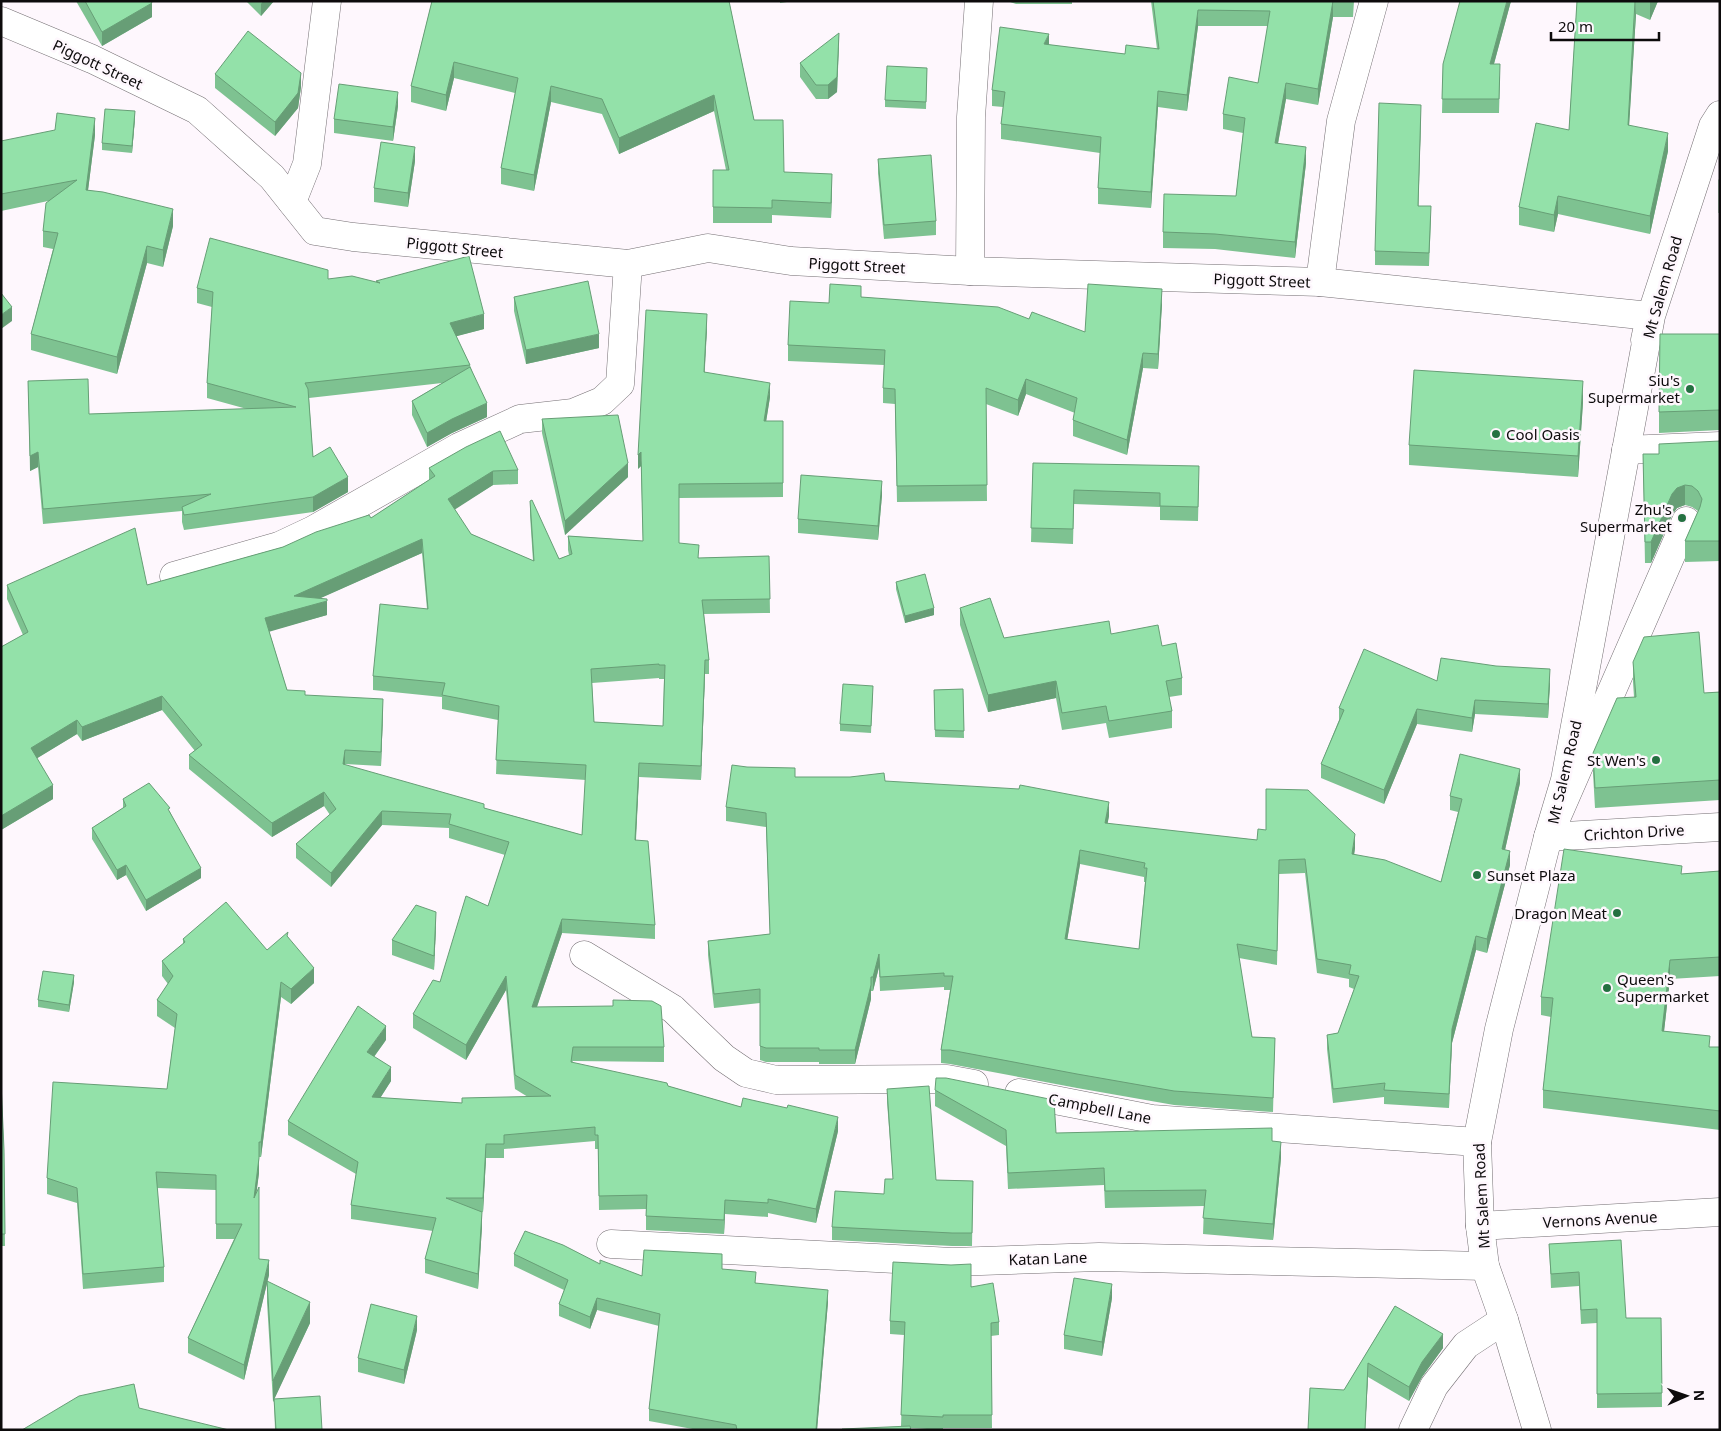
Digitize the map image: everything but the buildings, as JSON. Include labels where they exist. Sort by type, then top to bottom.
[{"type":"street","points":[[292,202],[306,164],[326,1]]},
{"type":"street","points":[[970,271],[971,117],[979,1]]},
{"type":"street","points":[[1320,282],[1341,121],[1374,1]]},
{"type":"street","name":"Piggott Street","points":[[1,21],[92,59],[197,110],[272,177],[315,231],[628,264],[708,248],[791,261],[970,271],[1320,282],[1650,316],[1627,445]]},
{"type":"street","name":"Mt Salem Road","points":[[1537,1430],[1504,1320],[1484,1266],[1480,1226],[1477,1142],[1499,1029],[1548,837],[1565,780],[1651,316],[1713,126],[1720,114]]},
{"type":"street","points":[[174,576],[279,546],[313,530],[458,448],[520,419],[573,413],[602,401],[620,384],[628,264]]},
{"type":"street","points":[[1627,445],[1720,446]]},
{"type":"street","points":[[1548,837],[1686,521]]},
{"type":"street","name":"Crichton Drive","points":[[1548,837],[1720,827]]},
{"type":"street","name":"Campbell Lane","points":[[584,955],[674,1009],[724,1058],[746,1074],[776,1080],[947,1079],[1152,1119],[1477,1142]]},
{"type":"street","name":"Vernons Avenue","points":[[1480,1226],[1720,1212]]},
{"type":"street","name":"Katan Lane","points":[[611,1244],[952,1262],[1099,1257],[1484,1266]]},
{"type":"street","points":[[1413,1430],[1434,1386],[1466,1346],[1504,1320]]},
{"type":"place","name":"Siu's Supermarket","points":[[1690,389]]},
{"type":"place","name":"Cool Oasis","points":[[1496,434]]},
{"type":"place","name":"Zhu's Supermarket","points":[[1682,518]]},
{"type":"place","name":"St Wen's","points":[[1656,760]]},
{"type":"place","name":"Sunset Plaza","points":[[1477,875]]},
{"type":"place","name":"Dragon Meat","points":[[1617,913]]},
{"type":"place","name":"Queen's Supermarket","points":[[1607,988]]}]
